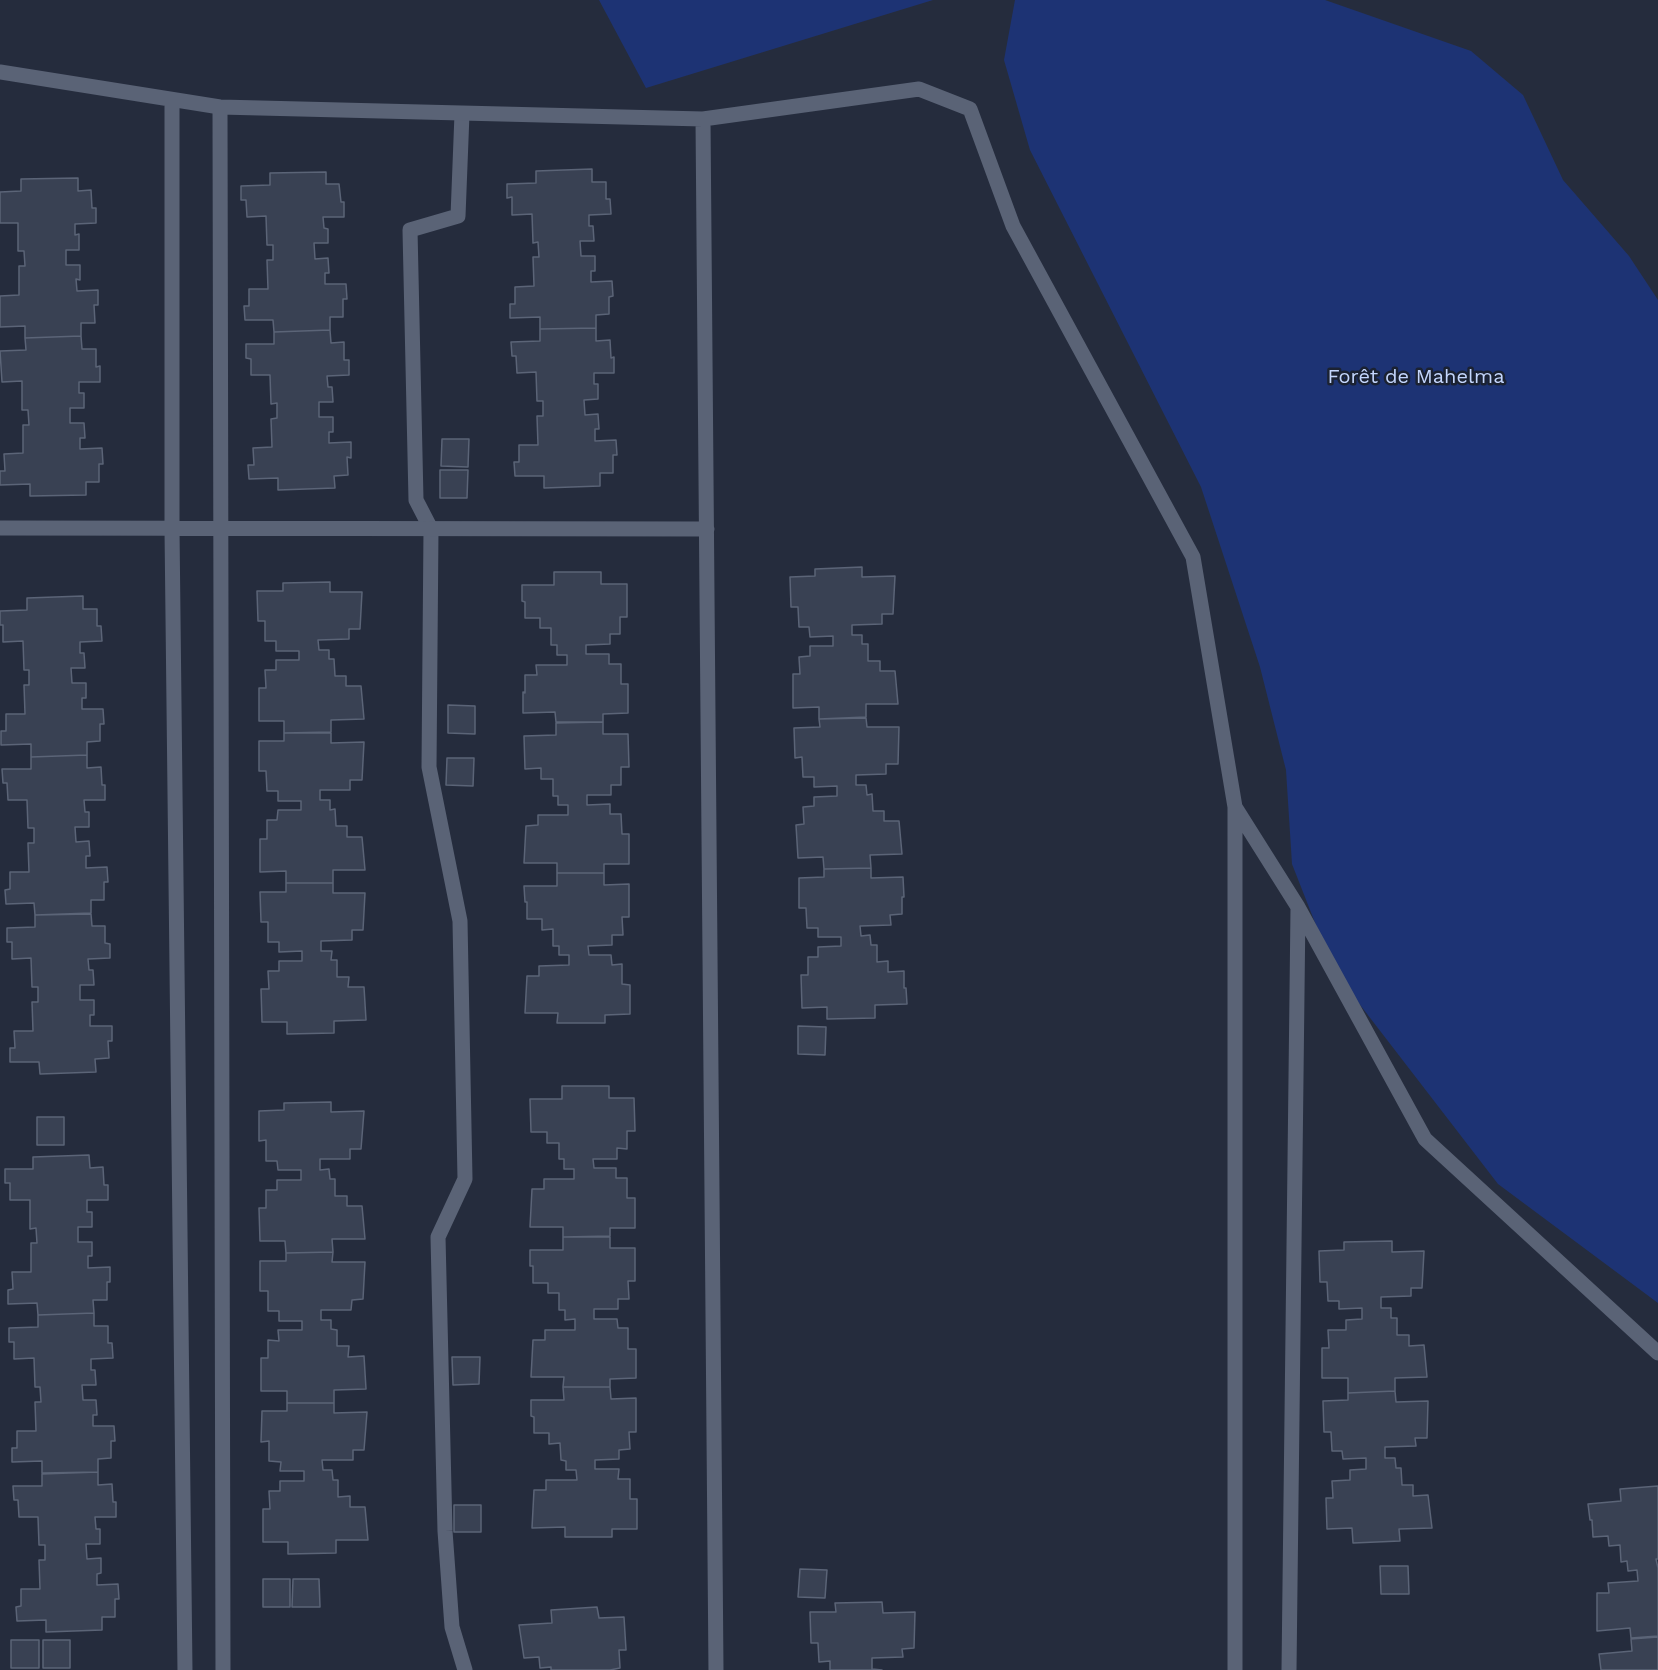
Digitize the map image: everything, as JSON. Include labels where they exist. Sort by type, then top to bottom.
[{"type":"street","points":[[0,72],[220,108],[703,119],[920,89],[970,109],[1013,226],[1193,557],[1235,807],[1235,1670]]},
{"type":"street","points":[[172,100],[171,529],[185,1670]]},
{"type":"street","points":[[220,108],[223,1670]]},
{"type":"street","points":[[462,114],[458,216],[410,230],[416,500],[431,529],[429,767],[460,921],[465,1179],[438,1236],[445,1531],[452,1627],[465,1670]]},
{"type":"street","points":[[703,119],[716,1670]]},
{"type":"street","points":[[0,528],[707,529]]},
{"type":"street","points":[[1235,807],[1298,907],[1425,1139],[1658,1353]]},
{"type":"street","points":[[1289,1670],[1298,907]]},
{"type":"green space","points":[[599,0],[933,0],[646,88]]},
{"type":"green space","name":"Forêt de Mahelma","points":[[1015,0],[1325,0],[1471,51],[1523,95],[1563,180],[1629,256],[1658,300],[1658,1303],[1498,1184],[1334,971],[1292,864],[1286,770],[1260,667],[1201,487],[1030,150],[1004,60]]},
{"type":"building","points":[[592,169],[592,182],[606,182],[606,199],[610,199],[611,214],[589,215],[589,226],[593,226],[594,241],[580,241],[581,256],[595,256],[595,271],[591,271],[591,282],[612,281],[613,296],[609,297],[609,314],[596,315],[596,328],[540,329],[540,317],[510,318],[510,304],[515,304],[515,287],[534,286],[533,257],[539,257],[538,242],[533,243],[532,214],[512,215],[512,197],[507,198],[507,184],[536,183],[536,171]]},
{"type":"building","points":[[326,172],[326,184],[339,184],[341,202],[344,202],[344,217],[323,217],[324,228],[328,229],[328,243],[314,243],[315,259],[328,258],[329,273],[325,273],[325,284],[346,284],[347,299],[343,299],[343,317],[330,317],[330,330],[274,332],[273,320],[245,320],[244,306],[249,306],[249,289],[268,289],[267,260],[273,260],[273,245],[267,245],[266,216],[247,217],[246,200],[241,200],[241,186],[270,185],[270,173]]},
{"type":"building","points":[[78,178],[78,191],[91,190],[92,208],[96,208],[96,223],[75,224],[75,235],[79,234],[79,250],[66,250],[66,265],[80,265],[80,280],[76,279],[77,291],[98,290],[98,305],[94,305],[95,323],[81,323],[81,336],[25,338],[25,326],[0,327],[0,296],[19,295],[19,266],[25,266],[24,251],[18,251],[18,223],[0,223],[0,192],[21,191],[21,179]]},
{"type":"building","points":[[596,328],[596,341],[610,340],[611,358],[614,357],[614,373],[594,373],[594,384],[598,384],[598,399],[584,400],[585,415],[598,414],[599,429],[595,429],[595,441],[616,440],[617,455],[613,455],[613,473],[600,473],[600,486],[544,488],[544,476],[515,476],[514,462],[519,462],[519,445],[538,445],[537,416],[543,416],[543,401],[537,401],[536,372],[517,373],[516,356],[512,356],[511,342],[540,341],[540,329]]},
{"type":"building","points":[[330,330],[331,343],[344,342],[344,360],[349,360],[349,375],[327,376],[328,387],[332,387],[333,402],[319,402],[319,417],[333,417],[333,432],[329,432],[329,443],[351,442],[351,458],[347,457],[348,475],[334,476],[335,488],[278,490],[278,478],[249,479],[248,465],[254,465],[253,448],[272,447],[271,419],[277,418],[277,403],[271,404],[270,375],[251,375],[251,359],[246,358],[246,344],[274,344],[274,332]]},
{"type":"building","points":[[81,336],[82,349],[96,349],[96,367],[100,366],[100,382],[79,382],[79,393],[84,393],[84,408],[70,408],[70,423],[84,423],[85,438],[80,438],[80,449],[102,448],[103,464],[99,464],[99,482],[86,482],[86,495],[30,496],[30,484],[0,485],[0,471],[5,471],[4,454],[23,453],[23,425],[29,425],[28,410],[22,410],[22,381],[2,382],[0,351],[26,350],[25,338]]},
{"type":"building","points":[[442,439],[469,439],[468,467],[441,466]]},
{"type":"building","points":[[440,470],[468,470],[467,498],[440,498]]},
{"type":"building","points":[[862,567],[862,577],[895,576],[893,614],[882,614],[882,624],[852,625],[852,635],[862,635],[862,644],[868,644],[868,661],[880,661],[880,671],[895,671],[898,704],[866,704],[866,717],[819,719],[819,707],[793,708],[793,674],[800,674],[799,657],[810,656],[810,646],[833,646],[833,636],[810,637],[809,627],[799,627],[798,607],[791,607],[790,577],[815,576],[815,569]]},
{"type":"building","points":[[554,572],[601,572],[601,584],[627,584],[627,617],[620,617],[620,634],[610,634],[610,644],[586,645],[586,654],[609,654],[609,664],[621,664],[621,684],[628,684],[628,713],[603,714],[603,722],[556,722],[555,712],[523,713],[525,675],[537,675],[536,665],[567,665],[567,655],[557,655],[557,645],[551,645],[551,628],[540,628],[540,618],[525,618],[525,602],[522,601],[522,585],[554,585]]},
{"type":"building","points":[[330,582],[330,592],[362,592],[360,629],[349,629],[349,639],[318,640],[319,650],[329,650],[329,659],[334,659],[335,676],[346,676],[346,686],[361,686],[364,719],[331,720],[331,732],[284,733],[284,721],[259,721],[259,688],[266,688],[265,670],[276,670],[276,660],[299,660],[299,651],[276,651],[276,641],[265,641],[265,621],[258,621],[257,591],[283,591],[283,583]]},
{"type":"building","points":[[83,596],[83,609],[97,609],[97,626],[101,626],[102,641],[80,642],[80,653],[84,653],[85,668],[71,668],[72,683],[86,683],[86,698],[82,698],[82,709],[103,709],[104,724],[100,724],[100,741],[87,742],[87,755],[31,757],[31,744],[1,745],[1,731],[6,731],[6,714],[25,714],[24,685],[29,685],[29,670],[24,670],[23,641],[3,642],[0,611],[27,610],[27,598]]},
{"type":"building","points":[[448,705],[475,706],[475,734],[448,733]]},
{"type":"building","points":[[866,718],[867,727],[899,727],[898,764],[886,764],[886,774],[856,775],[856,785],[866,785],[867,795],[872,794],[873,811],[884,811],[884,821],[899,821],[902,854],[870,855],[871,868],[824,869],[823,857],[798,858],[796,825],[804,824],[803,807],[814,806],[814,797],[837,796],[837,786],[814,787],[814,777],[803,777],[802,757],[795,758],[794,728],[820,727],[819,719]]},
{"type":"building","points":[[603,722],[603,734],[628,734],[629,767],[621,767],[621,785],[611,785],[611,795],[587,795],[587,805],[610,804],[610,814],[621,814],[622,834],[629,834],[629,864],[604,864],[604,873],[557,873],[557,863],[524,863],[526,826],[538,825],[538,815],[568,815],[568,805],[558,805],[558,796],[553,796],[553,779],[541,779],[541,768],[525,769],[524,736],[556,735],[556,723]]},
{"type":"building","points":[[284,733],[331,733],[331,743],[364,742],[362,780],[350,780],[350,790],[320,790],[320,800],[330,800],[330,810],[335,809],[336,826],[347,826],[347,837],[362,837],[365,870],[333,870],[333,883],[286,883],[286,871],[260,872],[260,839],[267,839],[267,820],[277,820],[278,810],[301,810],[301,801],[278,801],[278,791],[267,791],[266,771],[259,771],[259,741],[284,741]]},
{"type":"building","points":[[87,755],[87,768],[101,767],[102,785],[105,785],[105,800],[84,800],[85,812],[89,812],[89,827],[75,827],[76,842],[89,841],[90,856],[86,856],[86,868],[107,867],[108,882],[104,882],[104,900],[91,900],[91,913],[35,915],[34,903],[6,904],[5,890],[10,889],[10,872],[29,872],[28,843],[34,843],[34,828],[28,828],[27,800],[8,800],[7,783],[3,783],[2,769],[31,769],[31,757]]},
{"type":"building","points":[[447,758],[474,758],[473,786],[446,785]]},
{"type":"building","points":[[871,868],[871,878],[903,877],[902,914],[890,915],[891,925],[860,926],[861,936],[870,935],[871,945],[877,945],[877,962],[888,961],[888,972],[904,971],[907,1004],[875,1005],[875,1018],[827,1019],[827,1007],[802,1008],[801,975],[808,975],[808,957],[818,957],[818,947],[841,946],[841,937],[818,937],[818,928],[807,928],[806,908],[799,908],[799,878],[824,877],[824,869]]},
{"type":"building","points":[[557,873],[604,873],[604,885],[629,884],[629,917],[622,917],[623,935],[612,935],[612,945],[588,946],[589,955],[611,955],[612,965],[622,964],[622,984],[630,985],[630,1014],[605,1015],[605,1023],[557,1023],[558,1013],[525,1013],[527,976],[539,976],[539,966],[569,965],[569,955],[559,955],[559,946],[553,946],[553,929],[542,930],[542,919],[527,919],[524,886],[557,886]]},
{"type":"building","points":[[286,883],[333,883],[333,893],[365,893],[363,930],[352,930],[352,940],[321,941],[321,951],[332,951],[331,960],[337,960],[337,977],[349,977],[348,987],[364,987],[366,1020],[334,1021],[334,1033],[287,1034],[287,1022],[262,1022],[261,989],[269,989],[268,971],[279,971],[279,961],[302,961],[302,951],[279,952],[279,942],[268,942],[268,922],[261,922],[260,892],[286,892]]},
{"type":"building","points":[[91,914],[92,926],[105,926],[105,943],[110,944],[110,958],[88,959],[89,970],[93,970],[94,985],[80,985],[80,1000],[94,1000],[94,1015],[90,1015],[90,1026],[112,1026],[112,1041],[108,1041],[109,1058],[95,1059],[96,1072],[40,1074],[39,1062],[10,1062],[10,1048],[15,1048],[14,1031],[33,1031],[32,1002],[38,1002],[38,987],[32,987],[31,958],[12,959],[12,942],[7,942],[7,928],[35,927],[35,915]]},
{"type":"building","points":[[798,1026],[826,1027],[825,1055],[798,1054]]},
{"type":"building","points":[[562,1086],[609,1086],[609,1098],[634,1098],[635,1131],[627,1131],[627,1149],[617,1148],[617,1159],[593,1159],[594,1168],[616,1168],[616,1178],[627,1178],[627,1198],[635,1198],[635,1228],[610,1228],[610,1236],[563,1237],[563,1227],[530,1227],[532,1189],[544,1189],[544,1179],[574,1179],[574,1169],[564,1169],[564,1159],[559,1159],[559,1143],[547,1143],[547,1132],[531,1132],[530,1099],[562,1099]]},
{"type":"building","points":[[331,1102],[331,1112],[364,1111],[361,1149],[350,1149],[350,1159],[320,1159],[320,1170],[329,1169],[330,1179],[335,1179],[335,1196],[347,1196],[347,1206],[362,1206],[365,1239],[332,1239],[333,1252],[286,1253],[285,1241],[260,1241],[259,1208],[266,1208],[266,1190],[277,1190],[277,1180],[301,1180],[301,1170],[278,1170],[277,1161],[266,1161],[266,1140],[259,1141],[259,1111],[284,1110],[284,1103]]},
{"type":"building","points":[[37,1117],[64,1117],[64,1145],[37,1145]]},
{"type":"building","points":[[89,1155],[90,1168],[103,1167],[104,1185],[108,1185],[108,1200],[87,1200],[87,1212],[92,1212],[92,1227],[78,1227],[78,1242],[92,1242],[92,1256],[88,1256],[88,1268],[110,1267],[107,1300],[93,1300],[94,1313],[38,1315],[37,1303],[8,1304],[8,1290],[13,1289],[12,1272],[31,1272],[31,1243],[37,1243],[36,1228],[30,1229],[30,1200],[10,1200],[10,1183],[5,1183],[5,1169],[33,1169],[33,1157]]},
{"type":"building","points":[[563,1237],[610,1237],[610,1248],[635,1248],[635,1281],[628,1281],[629,1299],[618,1299],[618,1309],[594,1309],[594,1319],[617,1319],[618,1328],[628,1328],[628,1349],[636,1349],[636,1378],[610,1379],[610,1387],[563,1387],[564,1377],[531,1377],[533,1340],[545,1340],[545,1330],[575,1330],[575,1319],[565,1320],[565,1310],[559,1310],[559,1293],[548,1293],[548,1283],[533,1283],[533,1266],[530,1266],[530,1250],[563,1250]]},
{"type":"building","points":[[1392,1241],[1392,1252],[1424,1251],[1422,1288],[1411,1288],[1411,1296],[1381,1297],[1381,1308],[1391,1308],[1391,1318],[1397,1318],[1397,1335],[1409,1335],[1409,1346],[1424,1345],[1427,1377],[1395,1378],[1395,1391],[1348,1393],[1348,1378],[1322,1378],[1322,1348],[1329,1348],[1328,1330],[1346,1330],[1346,1320],[1362,1319],[1362,1308],[1339,1309],[1339,1301],[1328,1301],[1327,1282],[1320,1282],[1319,1251],[1344,1250],[1344,1242]]},
{"type":"building","points":[[333,1252],[332,1262],[365,1262],[363,1299],[352,1300],[351,1310],[321,1310],[321,1320],[331,1320],[331,1329],[337,1330],[337,1346],[349,1346],[348,1357],[364,1356],[366,1389],[334,1390],[334,1403],[287,1403],[287,1391],[261,1391],[261,1358],[268,1358],[268,1340],[279,1341],[278,1330],[302,1330],[302,1321],[279,1321],[279,1311],[268,1311],[268,1291],[260,1291],[260,1261],[286,1261],[286,1253]]},
{"type":"building","points":[[94,1313],[94,1326],[108,1326],[108,1343],[112,1343],[113,1358],[91,1359],[91,1370],[95,1370],[96,1385],[82,1385],[83,1400],[96,1400],[97,1415],[93,1415],[93,1426],[114,1426],[115,1441],[111,1441],[111,1458],[98,1459],[98,1472],[42,1473],[42,1461],[12,1462],[12,1448],[17,1448],[17,1431],[36,1431],[35,1402],[41,1402],[40,1387],[35,1387],[34,1358],[14,1359],[14,1342],[9,1342],[9,1328],[38,1327],[38,1315]]},
{"type":"building","points":[[452,1357],[480,1357],[479,1384],[453,1385]]},
{"type":"building","points":[[563,1387],[610,1387],[611,1399],[636,1398],[636,1432],[629,1432],[630,1449],[619,1450],[619,1459],[595,1460],[595,1469],[619,1469],[618,1479],[630,1479],[630,1499],[637,1499],[637,1529],[612,1529],[612,1537],[565,1537],[565,1527],[532,1528],[534,1490],[546,1490],[546,1480],[577,1480],[576,1470],[566,1470],[566,1461],[561,1460],[560,1443],[549,1444],[549,1433],[534,1433],[534,1417],[531,1416],[531,1400],[564,1400]]},
{"type":"building","points":[[1395,1391],[1396,1402],[1428,1401],[1427,1438],[1415,1438],[1416,1446],[1385,1447],[1385,1458],[1395,1458],[1396,1468],[1401,1468],[1402,1485],[1413,1485],[1413,1496],[1428,1495],[1432,1528],[1399,1529],[1400,1541],[1353,1543],[1352,1528],[1327,1529],[1326,1498],[1333,1498],[1332,1481],[1350,1480],[1350,1470],[1366,1469],[1366,1458],[1343,1459],[1342,1451],[1332,1451],[1331,1432],[1324,1432],[1323,1401],[1348,1400],[1348,1393]]},
{"type":"building","points":[[287,1403],[334,1403],[334,1413],[367,1412],[364,1450],[353,1450],[353,1460],[322,1460],[323,1470],[332,1470],[333,1480],[338,1480],[338,1497],[350,1496],[350,1507],[365,1507],[368,1540],[336,1540],[336,1553],[288,1554],[288,1542],[263,1542],[263,1509],[270,1509],[269,1491],[280,1491],[280,1481],[304,1481],[304,1471],[280,1471],[281,1462],[269,1461],[269,1441],[261,1442],[262,1411],[287,1411]]},
{"type":"building","points":[[98,1472],[98,1485],[112,1484],[113,1502],[116,1502],[116,1517],[95,1517],[96,1529],[100,1529],[100,1544],[86,1544],[87,1559],[101,1558],[101,1573],[97,1574],[97,1585],[118,1584],[119,1599],[115,1599],[115,1617],[102,1617],[102,1630],[46,1632],[46,1620],[17,1621],[16,1607],[21,1606],[21,1589],[40,1589],[39,1560],[45,1560],[45,1545],[39,1545],[38,1517],[19,1517],[18,1500],[14,1500],[13,1486],[42,1486],[42,1474]]},
{"type":"building","points":[[1658,1486],[1658,1559],[1656,1559],[1658,1636],[1631,1638],[1630,1628],[1597,1631],[1597,1593],[1609,1593],[1608,1583],[1638,1581],[1637,1570],[1628,1571],[1627,1561],[1621,1562],[1620,1545],[1609,1546],[1608,1536],[1593,1537],[1588,1504],[1621,1501],[1620,1489]]},
{"type":"building","points":[[454,1505],[481,1505],[481,1532],[454,1532]]},
{"type":"building","points":[[1380,1566],[1408,1566],[1409,1594],[1381,1594]]},
{"type":"building","points":[[800,1569],[827,1570],[825,1598],[798,1597]]},
{"type":"building","points":[[263,1579],[290,1579],[290,1607],[263,1607]]},
{"type":"building","points":[[293,1579],[319,1579],[320,1607],[292,1607]]},
{"type":"building","points":[[882,1602],[883,1613],[915,1612],[914,1648],[902,1649],[903,1657],[872,1658],[872,1669],[882,1670],[830,1670],[830,1661],[819,1662],[818,1643],[811,1643],[810,1612],[836,1612],[835,1603]]},
{"type":"building","points":[[597,1607],[599,1618],[624,1617],[626,1650],[619,1650],[620,1668],[551,1670],[551,1667],[540,1668],[539,1657],[524,1658],[519,1625],[552,1623],[551,1610]]},
{"type":"building","points":[[1658,1637],[1658,1670],[1601,1670],[1599,1654],[1632,1651],[1631,1639]]},
{"type":"building","points":[[11,1640],[39,1640],[39,1668],[11,1668]]},
{"type":"building","points":[[43,1640],[70,1640],[70,1668],[43,1668]]}]
